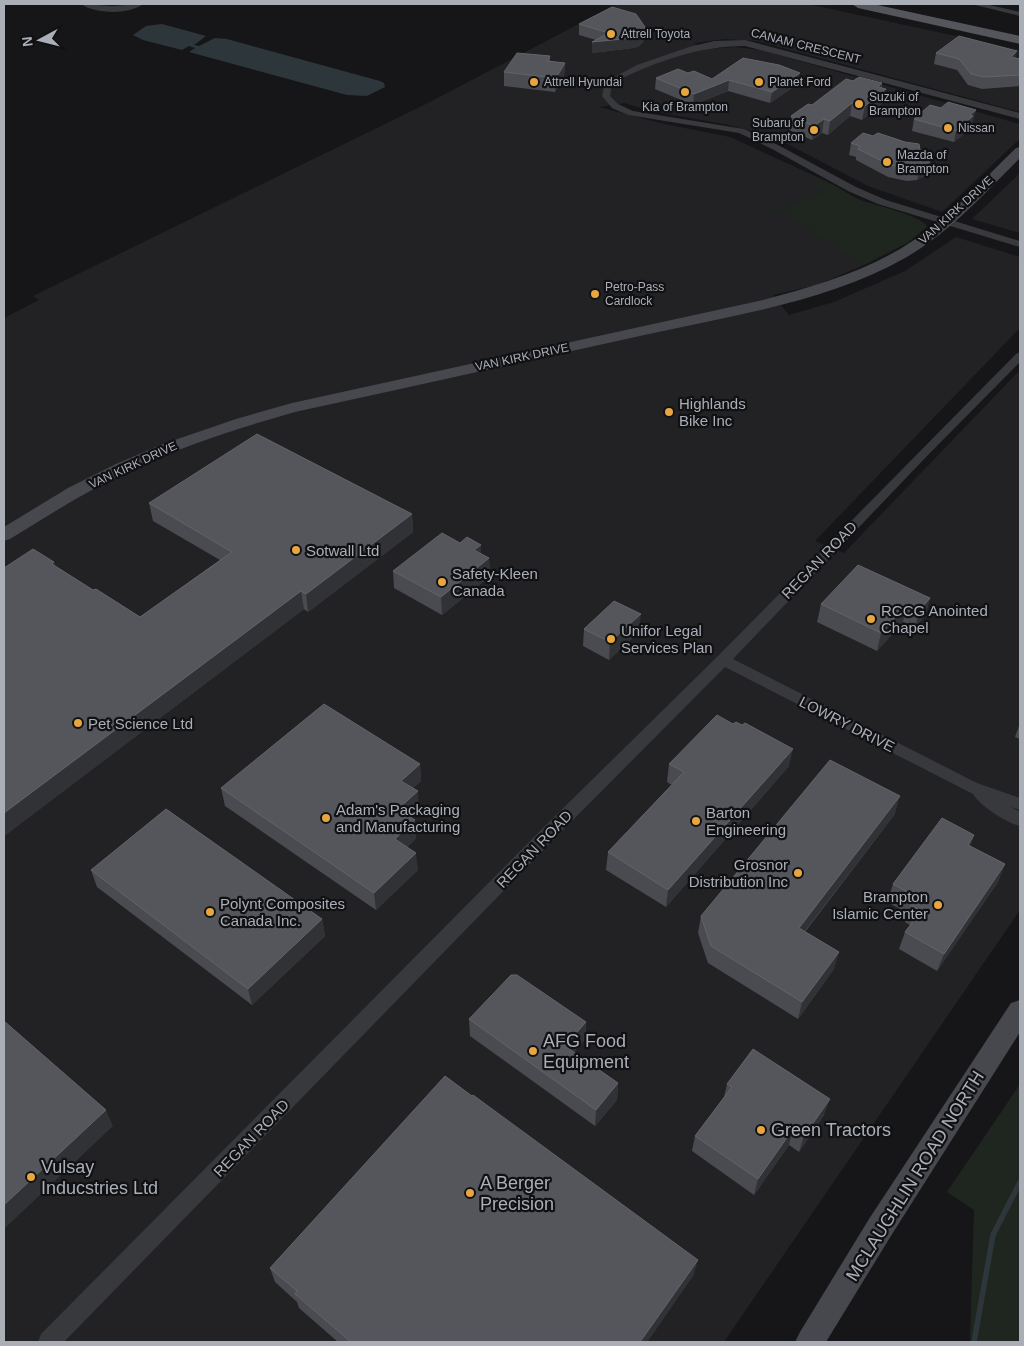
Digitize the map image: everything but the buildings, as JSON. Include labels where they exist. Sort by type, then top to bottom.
[{"type":"main road","points":[[858,4],[1020,40]]},
{"type":"main road","points":[[893,4],[1020,31]]},
{"type":"street","points":[[85,4],[107,9],[124,8],[139,4]]},
{"type":"street","points":[[975,4],[1020,14]]},
{"type":"street","points":[[997,9],[1006,4]]},
{"type":"street","name":"CANAM CRESCENT","points":[[946,221],[882,202],[852,189],[775,147],[741,131],[631,113],[615,106],[606,96],[608,84],[621,76],[695,48],[713,44],[745,43],[1020,116]]},
{"type":"street","name":"VAN KIRK DRIVE","points":[[4,535],[99,478],[148,455],[233,424],[292,408],[765,304],[808,293],[880,266],[919,243],[946,221],[1020,151]]},
{"type":"street","points":[[946,221],[1020,244]]},
{"type":"street","name":"REGAN ROAD","points":[[49,1342],[551,831],[723,660],[842,536],[1020,356]]},
{"type":"street","name":"LOWRY DRIVE","points":[[723,660],[971,787],[1020,804]]},
{"type":"street","name":"LOWRY DRIVE","points":[[971,787],[1002,810],[1020,820]]},
{"type":"street","name":"MCLAUGHLIN ROAD NORTH","points":[[810,1342],[879,1230],[1020,1010]]},
{"type":"shaded area","points":[[617,4],[808,4],[1020,50],[1020,112],[756,41],[725,39],[694,43],[706,49],[735,47],[761,50],[1020,124],[1020,139],[942,212],[868,186],[776,138],[729,125],[651,111],[624,103],[599,107],[660,123],[730,137],[826,181],[857,199],[926,224],[927,227],[907,243],[864,265],[817,285],[773,295],[789,315],[834,302],[905,271],[956,237],[1020,257],[1020,328],[815,541],[844,553],[1020,370],[1020,910],[724,1342],[4,1342],[4,318],[39,300],[33,296],[428,103]]},
{"type":"shaded area","points":[[162,24],[206,36],[194,45],[199,46],[215,38],[227,39],[380,81],[384,83],[385,87],[367,96],[347,95],[189,52],[195,48],[189,46],[182,50],[143,40],[133,35],[146,26]]},
{"type":"shaded area","points":[[1020,173],[1020,233],[972,219]]},
{"type":"shaded area","points":[[818,181],[830,183],[857,199],[908,215],[927,227],[907,243],[864,265],[784,213],[778,215],[773,211],[827,192],[813,183]]},
{"type":"shaded area","points":[[1020,1084],[1020,1342],[970,1342],[974,1210],[947,1192]]},
{"type":"waterway","points":[[974,1342],[993,1235],[1020,1182]]},
{"type":"place","name":"Attrell Toyota","points":[[611,34]]},
{"type":"place","name":"Attrell Hyundai","points":[[534,82]]},
{"type":"place","name":"Planet Ford","points":[[759,82]]},
{"type":"place","name":"Kia of Brampton","points":[[685,92]]},
{"type":"place","name":"Suzuki of Brampton","points":[[859,104]]},
{"type":"place","name":"Nissan","points":[[948,128]]},
{"type":"place","name":"Subaru of Brampton","points":[[814,130]]},
{"type":"place","name":"Mazda of Brampton","points":[[887,162]]},
{"type":"place","name":"Petro-Pass Cardlock","points":[[595,294]]},
{"type":"place","name":"Highlands Bike Inc","points":[[669,412]]},
{"type":"place","name":"Sotwall Ltd","points":[[296,550]]},
{"type":"place","name":"Safety-Kleen Canada","points":[[442,582]]},
{"type":"place","name":"RCCG Anointed Chapel","points":[[871,619]]},
{"type":"place","name":"Unifor Legal Services Plan","points":[[611,639]]},
{"type":"place","name":"Pet Science Ltd","points":[[78,723]]},
{"type":"place","name":"Adam's Packaging and Manufacturing","points":[[326,818]]},
{"type":"place","name":"Barton Engineering","points":[[696,821]]},
{"type":"place","name":"Grosnor Distribution Inc","points":[[798,873]]},
{"type":"place","name":"Brampton Islamic Center","points":[[938,905]]},
{"type":"place","name":"Polynt Composites Canada Inc.","points":[[210,912]]},
{"type":"place","name":"AFG Food Equipment","points":[[533,1051]]},
{"type":"place","name":"Green Tractors","points":[[761,1130]]},
{"type":"place","name":"Vulsay Inducstries Ltd","points":[[31,1177]]},
{"type":"place","name":"A Berger Precision","points":[[470,1193]]}]
